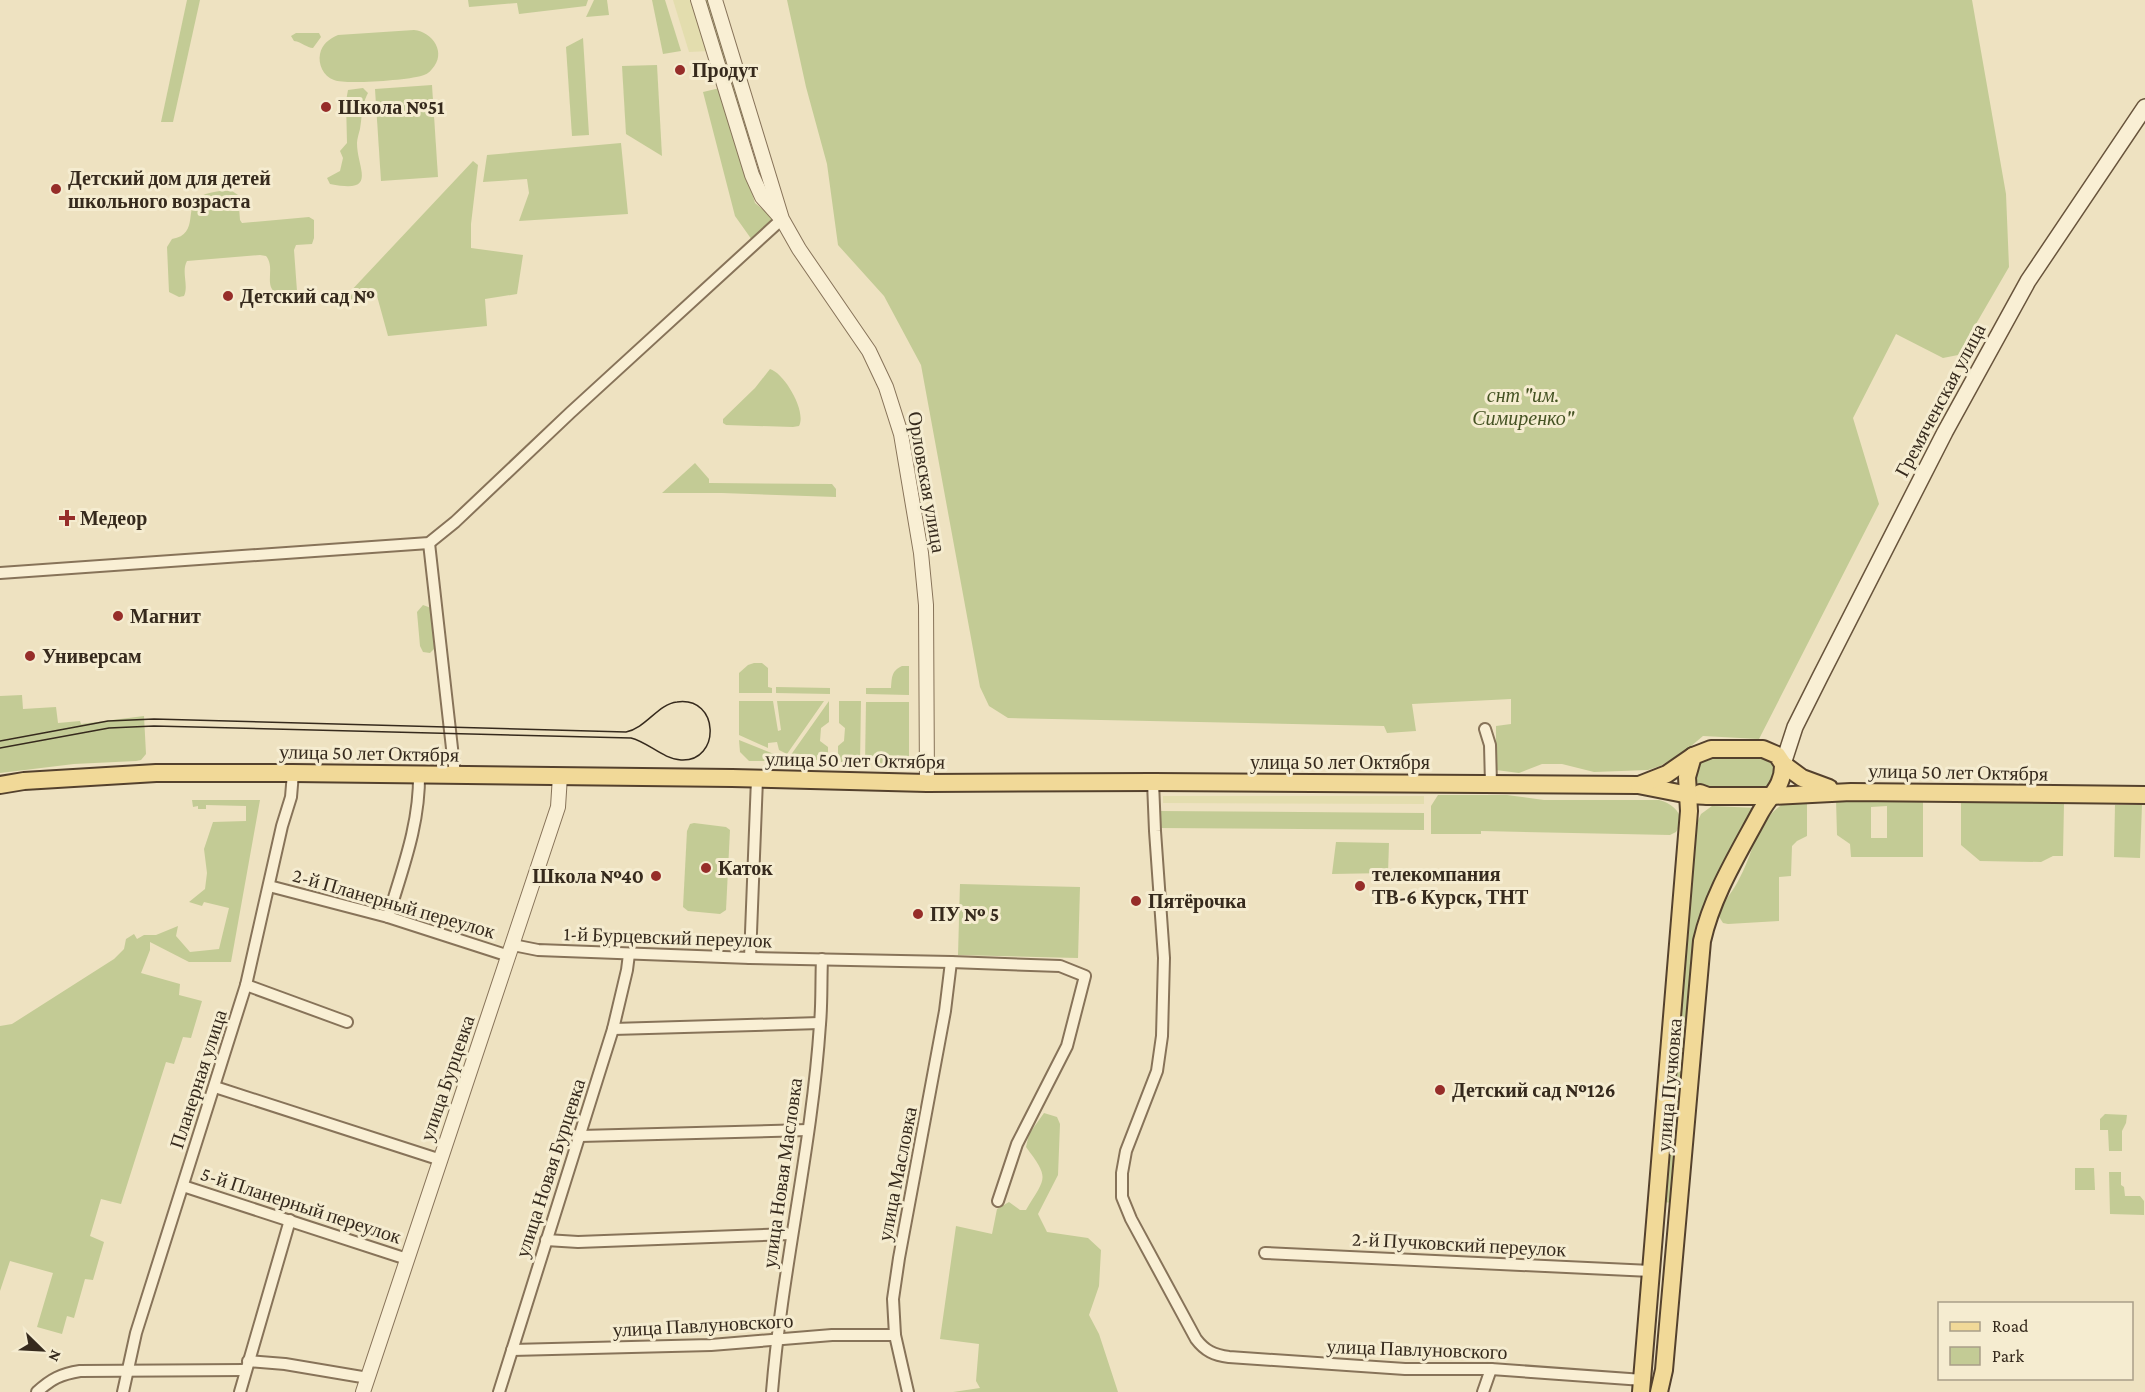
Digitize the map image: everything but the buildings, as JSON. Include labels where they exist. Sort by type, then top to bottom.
[{"type":"main road","name":"Гремяченская улица","points":[[1795,727],[1937,448],[2028,281],[2145,106]]},
{"type":"main road","points":[[1638,785],[1667,774],[1693,756],[1711,749],[1763,749],[1774,746],[1795,727]]},
{"type":"main road","points":[[1783,764],[1795,727]]},
{"type":"main road","points":[[1763,749],[1777,755],[1783,764],[1812,783],[1851,792]]},
{"type":"main road","points":[[1693,756],[1687,777],[1693,789],[1708,796]]},
{"type":"main road","name":"улица Пучковка","points":[[1659,1392],[1664,1370],[1705,928],[1720,889],[1771,796],[1782,781],[1783,764]]},
{"type":"main road","name":"улица 50 лет Октября","points":[[0,785],[24,781],[156,773],[293,773],[927,783],[1638,785],[1689,795],[1708,796],[1851,792],[2145,795]]},
{"type":"main road","name":"улица Пучковка","points":[[1644,1389],[1651,1271],[1689,811],[1687,777]]},
{"type":"main road","points":[[1657,1212],[1679,1214]]},
{"type":"street","name":"Орловская улица","points":[[698,0],[752,175],[762,197],[782,219]]},
{"type":"street","name":"Орловская улица","points":[[715,0],[782,219],[799,249],[869,351],[886,387],[901,434],[921,553],[926,605],[927,783]]},
{"type":"street","points":[[0,573],[429,543],[455,522],[782,219]]},
{"type":"street","points":[[429,543],[455,775]]},
{"type":"street","points":[[1485,729],[1490,745],[1491,784]]},
{"type":"street","name":"Планерная улица","points":[[123,1392],[136,1333],[246,985],[282,826],[291,797],[293,773]]},
{"type":"street","points":[[388,917],[416,820],[420,801],[419,774]]},
{"type":"street","name":"улица Бурцевка","points":[[365,1388],[558,807],[560,776]]},
{"type":"street","points":[[750,958],[758,779]]},
{"type":"street","name":"улица Павлуновского","points":[[1154,782],[1155,831],[1164,947],[1162,1036],[1154,1079],[1126,1151],[1122,1173],[1122,1197],[1131,1219],[1203,1348],[1215,1355],[1229,1357],[1405,1369],[1491,1369],[1626,1377],[1644,1389]]},
{"type":"street","name":"2-й Планерный переулок","points":[[269,886],[511,951]]},
{"type":"street","name":"1-й Бурцевский переулок","points":[[511,951],[1060,966],[1085,976],[1067,1046],[1017,1143],[998,1201]]},
{"type":"street","name":"улица Новая Бурцевка","points":[[499,1392],[613,1029],[629,954]]},
{"type":"street","name":"улица Новая Масловка","points":[[772,1392],[776,1340],[808,1130],[820,1023],[822,959]]},
{"type":"street","name":"улица Масловка","points":[[908,1392],[895,1335],[893,1299],[945,1011],[951,962]]},
{"type":"street","points":[[246,985],[347,1022]]},
{"type":"street","points":[[613,1029],[820,1023]]},
{"type":"street","points":[[215,1087],[441,1160]]},
{"type":"street","points":[[580,1136],[808,1130]]},
{"type":"street","name":"5-й Планерный переулок","points":[[183,1186],[407,1259]]},
{"type":"street","points":[[240,1392],[290,1220]]},
{"type":"street","points":[[546,1240],[578,1242],[791,1234]]},
{"type":"street","name":"2-й Пучковский переулок","points":[[1265,1253],[1651,1271]]},
{"type":"street","name":"улица Павлуновского","points":[[512,1350],[711,1345],[832,1335],[895,1335]]},
{"type":"street","points":[[37,1392],[62,1374],[80,1371],[285,1364],[365,1388]]},
{"type":"street","points":[[1483,1392],[1491,1369]]},
{"type":"shaded area","points":[[673,0],[694,0],[710,51],[689,52]]},
{"type":"shaded area","points":[[1163,796],[1424,796],[1424,804],[1163,803]]},
{"type":"green space","points":[[187,0],[200,0],[173,122],[161,122]]},
{"type":"green space","points":[[468,0],[588,0],[586,6],[519,14],[517,3],[469,7]]},
{"type":"green space","points":[[594,0],[607,0],[609,15],[586,17]]},
{"type":"green space","points":[[652,0],[665,0],[681,51],[663,54]]},
{"type":"green space","points":[[703,0],[711,0],[752,141],[750,143]]},
{"type":"green space","name":"снт \"им. Симиренко\"","points":[[787,0],[1972,0],[2006,194],[2009,267],[1958,355],[1943,358],[1896,334],[1853,418],[1879,504],[1759,739],[1703,736],[1684,752],[1648,770],[1594,772],[1562,764],[1542,764],[1519,773],[1496,770],[1496,726],[1511,724],[1511,699],[1412,704],[1416,731],[1387,733],[1384,726],[1008,718],[989,706],[980,687],[921,365],[884,296],[838,245],[827,164],[806,87]]},
{"type":"green space","points":[[414,30],[432,39],[438,50],[436,63],[424,75],[414,78],[350,82],[334,80],[322,69],[320,54],[322,47],[338,35]]},
{"type":"green space","points":[[296,33],[319,33],[321,37],[311,48],[294,41],[291,36]]},
{"type":"green space","points":[[583,38],[589,135],[572,136],[566,47]]},
{"type":"green space","points":[[657,65],[662,156],[626,134],[622,66]]},
{"type":"green space","points":[[432,85],[438,177],[381,181],[375,89]]},
{"type":"green space","points":[[363,88],[368,93],[365,98],[357,141],[362,177],[355,185],[330,184],[327,178],[340,171],[343,158],[340,151],[347,143],[348,90]]},
{"type":"green space","points":[[720,88],[755,203],[773,218],[752,240],[735,216],[703,92]]},
{"type":"green space","points":[[621,143],[628,214],[519,221],[529,193],[527,179],[483,182],[487,155]]},
{"type":"green space","points":[[473,161],[478,165],[471,224],[471,248],[523,255],[517,294],[485,299],[487,326],[388,336],[377,296],[346,300],[348,294]]},
{"type":"green space","points":[[232,191],[238,195],[242,223],[309,217],[314,220],[312,244],[296,245],[294,250],[296,296],[282,295],[272,289],[269,261],[266,256],[260,255],[187,261],[184,296],[179,297],[169,292],[167,247],[172,239],[186,232],[195,201],[203,195]]},
{"type":"green space","points":[[770,369],[782,377],[793,393],[800,411],[799,426],[726,425],[723,423],[723,419],[755,388]]},
{"type":"green space","points":[[695,463],[709,479],[709,483],[832,484],[836,489],[836,497],[662,493]]},
{"type":"green space","points":[[423,605],[431,608],[436,647],[430,653],[423,652],[420,646],[417,612]]},
{"type":"green space","points":[[754,663],[762,663],[768,668],[768,687],[772,688],[772,693],[739,693],[739,673]]},
{"type":"green space","points":[[902,666],[909,666],[909,695],[866,694],[866,688],[891,688],[894,673]]},
{"type":"green space","points":[[776,687],[830,688],[830,694],[776,693]]},
{"type":"green space","points":[[22,695],[23,709],[56,707],[58,723],[80,721],[81,724],[144,716],[146,754],[141,760],[136,761],[74,764],[0,773],[0,696]]},
{"type":"green space","points":[[739,701],[773,701],[778,731],[781,730],[777,701],[824,701],[787,754],[779,750],[777,742],[768,743],[768,748],[739,735]]},
{"type":"green space","points":[[829,701],[829,722],[821,728],[820,741],[828,747],[828,760],[824,760],[824,755],[817,755],[817,760],[788,759]]},
{"type":"green space","points":[[839,701],[861,701],[860,763],[838,762],[838,746],[844,741],[845,728],[839,723]]},
{"type":"green space","points":[[866,702],[909,702],[909,760],[903,764],[865,763]]},
{"type":"green space","points":[[739,740],[784,758],[782,761],[749,761],[740,752]]},
{"type":"green space","points":[[1762,756],[1774,764],[1776,776],[1768,788],[1724,791],[1702,786],[1696,780],[1696,770],[1704,757]]},
{"type":"green space","points":[[1438,795],[1507,795],[1544,800],[1659,800],[1678,812],[1680,821],[1676,832],[1670,835],[1481,831],[1481,834],[1431,834],[1431,806]]},
{"type":"green space","points":[[1792,799],[1807,799],[1807,836],[1792,846],[1791,876],[1779,877],[1779,921],[1723,923],[1718,915],[1743,871],[1763,825],[1780,806]]},
{"type":"green space","points":[[1836,799],[1923,800],[1923,857],[1851,857],[1850,844],[1837,835]],"holes":[[[1887,806],[1887,838],[1871,838],[1871,807]]]},
{"type":"green space","points":[[192,800],[260,800],[231,962],[189,962],[150,942],[150,950],[141,973],[180,984],[179,995],[202,1001],[191,1038],[183,1037],[174,1064],[166,1062],[121,1204],[101,1199],[90,1236],[104,1242],[93,1280],[85,1279],[74,1318],[67,1316],[62,1334],[37,1327],[53,1273],[10,1261],[0,1291],[0,1026],[12,1024],[114,959],[124,949],[126,939],[134,934],[137,939],[144,935],[156,935],[178,926],[176,936],[190,952],[219,949],[229,908],[204,902],[202,906],[189,902],[205,889],[207,873],[204,849],[213,822],[246,821],[246,806],[206,805],[206,809],[198,809],[198,806],[193,807]]},
{"type":"green space","points":[[1961,800],[2064,803],[2063,856],[2053,856],[2041,862],[1980,861],[1961,845]]},
{"type":"green space","points":[[2115,805],[2142,805],[2140,858],[2114,857]]},
{"type":"green space","points":[[1712,806],[1757,808],[1710,901],[1672,1203],[1664,1202],[1695,827],[1701,814]]},
{"type":"green space","points":[[1158,811],[1424,813],[1424,830],[1158,828]]},
{"type":"green space","name":"Каток","points":[[690,824],[726,827],[730,830],[726,910],[720,914],[688,911],[683,907],[687,831]]},
{"type":"green space","points":[[1336,842],[1389,843],[1388,873],[1332,874]]},
{"type":"green space","points":[[960,884],[1080,887],[1078,958],[958,955]]},
{"type":"green space","points":[[1044,1113],[1057,1117],[1060,1124],[1058,1175],[1038,1214],[1047,1232],[1088,1238],[1101,1250],[1099,1286],[1089,1315],[1099,1334],[1118,1392],[953,1392],[980,1388],[976,1381],[979,1344],[940,1339],[956,1226],[992,1234],[997,1209],[1009,1202],[1020,1210],[1026,1210],[1041,1184],[1042,1172],[1026,1147],[1029,1134]]},
{"type":"green space","points":[[2105,1114],[2127,1115],[2122,1131],[2122,1151],[2109,1151],[2108,1130],[2100,1130],[2100,1119]]},
{"type":"green space","points":[[2075,1168],[2094,1168],[2095,1190],[2075,1190]]},
{"type":"green space","points":[[2109,1172],[2121,1172],[2121,1185],[2124,1187],[2125,1196],[2140,1196],[2144,1201],[2144,1215],[2110,1214]]},
{"type":"tram line","points":[[0,741],[108,721],[154,719],[626,732],[640,726],[664,707],[677,702],[691,703],[701,709],[708,718],[710,730],[709,741],[703,751],[694,758],[681,760],[668,757],[631,738],[154,726],[109,728],[0,748]]},
{"type":"place","name":"Продут","points":[[680,70]]},
{"type":"place","name":"Школа №51","points":[[326,107]]},
{"type":"place","name":"Детский дом для детей школьного возраста","points":[[56,189]]},
{"type":"place","name":"Детский сад №","points":[[228,296]]},
{"type":"place","name":"Медеор","points":[[67,518]]},
{"type":"place","name":"Магнит","points":[[118,616]]},
{"type":"place","name":"Универсам","points":[[30,656]]},
{"type":"place","name":"Каток","points":[[706,868]]},
{"type":"place","name":"Школа №40","points":[[656,876]]},
{"type":"place","name":"телекомпания ТВ-6 Курск, ТНТ","points":[[1360,886]]},
{"type":"place","name":"Пятёрочка","points":[[1136,901]]},
{"type":"place","name":"ПУ № 5","points":[[918,914]]},
{"type":"place","name":"Детский сад №126","points":[[1440,1090]]}]
